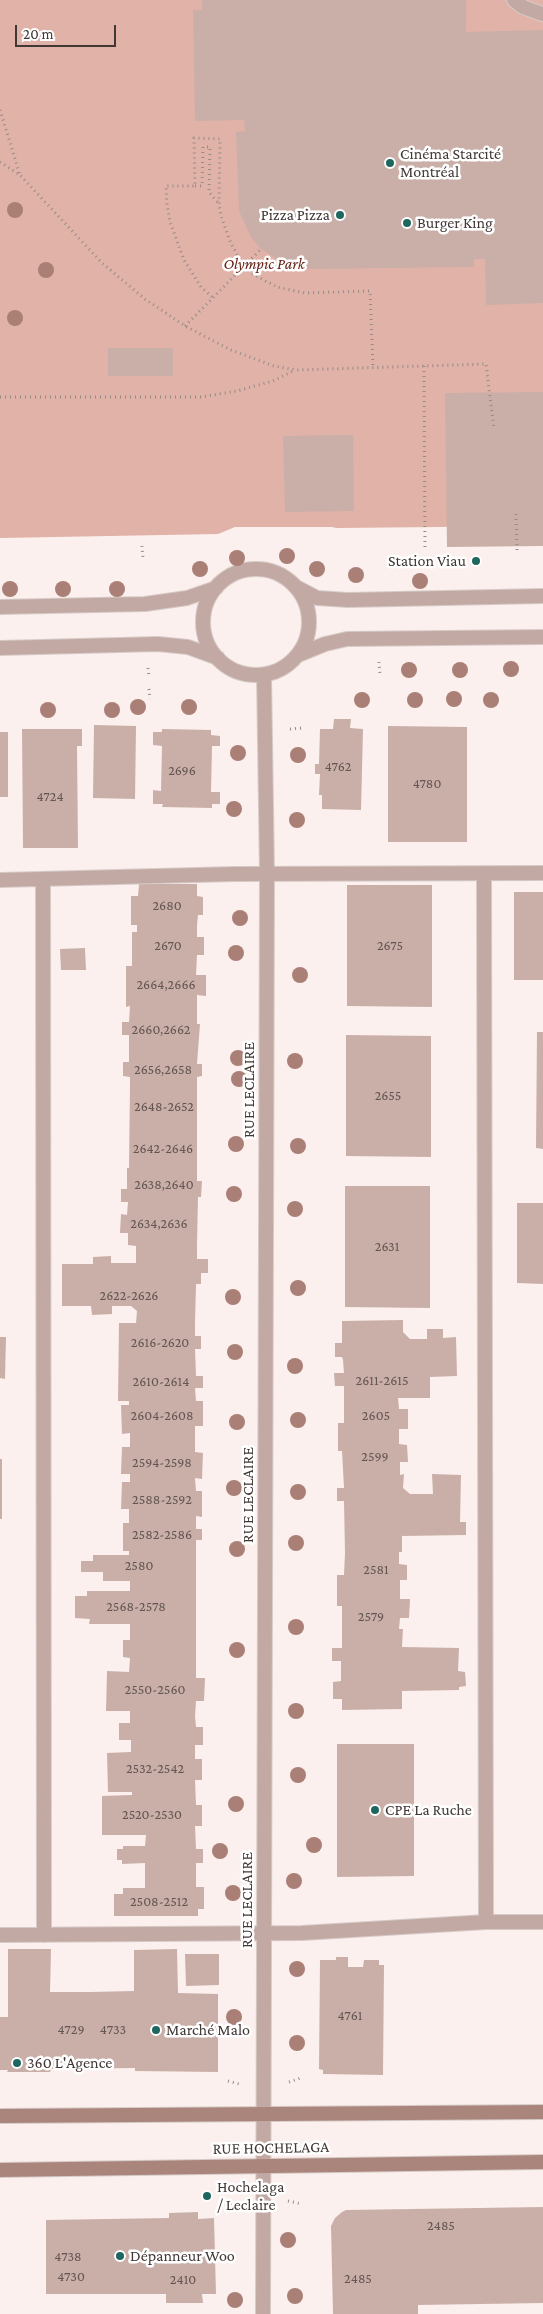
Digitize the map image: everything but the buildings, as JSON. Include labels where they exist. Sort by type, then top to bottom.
[{"type":"main road","name":"RUE HOCHELAGA","points":[[0,2116],[543,2112]]},
{"type":"main road","name":"RUE HOCHELAGA","points":[[0,2170],[543,2162]]},
{"type":"street","points":[[514,0],[523,7],[542,14]]},
{"type":"street","points":[[296,586],[306,602],[309,621],[307,640],[298,656],[290,664],[264,675],[250,675],[230,668],[218,658],[207,643],[203,622],[206,603],[216,588],[230,576],[246,570],[263,569],[281,575],[317,598],[348,600],[543,596]]},
{"type":"street","points":[[0,607],[145,604],[187,598],[216,588]]},
{"type":"street","points":[[298,656],[325,644],[347,639],[543,637]]},
{"type":"street","points":[[0,648],[158,644],[188,647],[218,658]]},
{"type":"street","name":"RUE LECLAIRE","points":[[263,2314],[267,874],[264,675]]},
{"type":"street","points":[[0,880],[267,874],[543,873]]},
{"type":"street","points":[[484,874],[486,1922]]},
{"type":"street","points":[[43,879],[44,1935]]},
{"type":"street","points":[[0,1935],[265,1933],[486,1922],[543,1922]]},
{"type":"path","points":[[0,110],[20,175]]},
{"type":"path","points":[[195,186],[194,138],[220,139],[219,205],[230,242],[244,265],[265,281],[290,290],[305,293],[370,291],[373,367]]},
{"type":"path","points":[[212,297],[201,287],[184,260],[170,222],[167,204],[166,186],[202,186],[203,147],[210,147],[210,192],[219,205]]},
{"type":"path","points":[[0,162],[20,175],[102,263],[145,299],[186,326],[240,353],[274,366],[296,370],[486,364],[494,429]]},
{"type":"path","points":[[186,326],[212,297],[261,249]]},
{"type":"path","points":[[424,366],[425,551]]},
{"type":"path","points":[[0,397],[201,397],[237,391],[273,381],[296,370]]},
{"type":"path","points":[[516,514],[517,550]]},
{"type":"path","points":[[142,546],[143,558]]},
{"type":"path","points":[[380,662],[380,674]]},
{"type":"path","points":[[148,668],[149,677]]},
{"type":"path","points":[[149,689],[150,699]]},
{"type":"path","points":[[290,729],[302,728]]},
{"type":"path","points":[[289,2082],[301,2078]]},
{"type":"path","points":[[228,2081],[240,2085]]},
{"type":"path","points":[[231,2206],[240,2201]]},
{"type":"path","points":[[287,2201],[302,2204]]},
{"type":"green space","name":"Olympic Park","points":[[0,0],[543,0],[543,526],[235,527],[218,534],[0,538]]},
{"type":"place","name":"Cinéma Starcité Montréal","points":[[390,163]]},
{"type":"place","name":"Pizza Pizza","points":[[340,215]]},
{"type":"place","name":"Burger King","points":[[407,223]]},
{"type":"place","name":"Station Viau","points":[[476,561]]},
{"type":"place","name":"CPE La Ruche","points":[[375,1810]]},
{"type":"place","name":"Marché Malo","points":[[156,2030]]},
{"type":"place","name":"360 L'Agence","points":[[17,2063]]},
{"type":"place","name":"Hochelaga / Leclaire","points":[[207,2196]]},
{"type":"place","name":"Dépanneur Woo","points":[[120,2256]]}]
